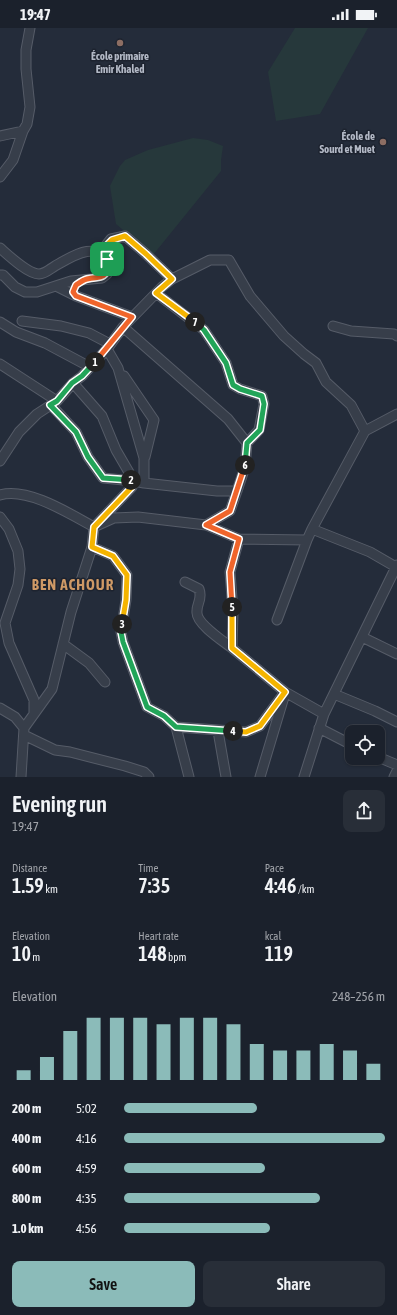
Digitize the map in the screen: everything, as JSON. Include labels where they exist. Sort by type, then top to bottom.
[{"type":"street","points":[[0,177],[13,160],[27,124],[30,107],[26,50],[30,28]]},
{"type":"street","points":[[0,136],[23,131]]},
{"type":"street","points":[[100,252],[112,240],[125,236],[172,279]]},
{"type":"street","points":[[0,248],[30,271],[38,274],[45,273],[72,256],[92,251],[100,252],[107,259],[110,266],[107,274],[102,278],[71,281],[37,292],[24,292],[15,287],[3,275],[0,274]]},
{"type":"street","points":[[0,461],[19,432],[37,414],[54,403],[72,383],[82,376],[123,327],[156,293],[172,279],[210,260],[229,260],[250,296],[284,336],[316,363],[326,382],[351,405],[366,431]]},
{"type":"street","points":[[76,296],[73,289],[76,285],[86,279]]},
{"type":"street","points":[[56,286],[76,296],[132,317]]},
{"type":"street","points":[[156,293],[204,330],[226,363],[233,385],[240,389],[262,396],[264,404],[260,430],[247,443],[245,467],[230,511],[206,525]]},
{"type":"street","points":[[22,321],[61,326],[89,333],[108,346],[118,368],[144,458]]},
{"type":"street","points":[[0,322],[16,332],[45,343],[90,367]]},
{"type":"street","points":[[333,326],[351,331],[394,334],[397,336]]},
{"type":"street","points":[[123,327],[228,419],[247,443]]},
{"type":"street","points":[[0,364],[54,403],[76,432],[88,457],[103,478],[134,480],[144,483],[217,491],[238,491]]},
{"type":"street","points":[[118,368],[154,420],[144,458],[144,483]]},
{"type":"street","points":[[21,777],[24,732],[34,714],[52,689],[71,612],[92,547],[94,527],[132,487],[134,480],[116,450],[102,416],[72,383]]},
{"type":"street","points":[[277,620],[312,529],[366,431],[397,414]]},
{"type":"street","points":[[0,495],[6,493],[15,494],[57,506],[94,527]]},
{"type":"street","points":[[0,517],[9,529],[18,551],[20,569],[18,586],[5,623],[9,643],[34,700],[34,714]]},
{"type":"street","points":[[94,527],[114,518],[138,517],[206,525],[239,539],[307,540]]},
{"type":"street","points":[[307,775],[324,714],[396,566],[370,552],[312,529]]},
{"type":"street","points":[[232,648],[230,572],[239,539]]},
{"type":"street","points":[[92,547],[113,556],[127,575],[126,600],[121,632],[123,642],[147,707],[164,716],[176,727],[189,777]]},
{"type":"street","points":[[185,582],[199,589],[201,596],[197,613],[199,621],[285,692],[324,714]]},
{"type":"street","points":[[362,637],[397,654]]},
{"type":"street","points":[[63,644],[89,663],[105,682]]},
{"type":"street","points":[[176,727],[246,732],[260,726],[285,692]]},
{"type":"street","points":[[260,777],[285,692]]},
{"type":"street","points":[[334,694],[397,722]]},
{"type":"street","points":[[0,708],[15,716],[24,732],[55,750],[70,752],[125,766],[144,772],[149,777]]},
{"type":"street","points":[[319,728],[345,741]]},
{"type":"street","points":[[218,731],[226,777]]},
{"type":"street","points":[[385,760],[397,765]]},
{"type":"street","points":[[394,777],[397,771]]},
{"type":"shaded area","points":[[295,28],[368,28],[320,114],[276,121],[268,72]]},
{"type":"shaded area","points":[[193,138],[208,140],[223,146],[221,171],[153,255],[116,224],[110,186],[120,166],[125,160],[148,150]]},
{"type":"place","name":"École primaire Emir Khaled","points":[[120,43]]},
{"type":"place","name":"École de Sourd et Muet","points":[[383,142]]},
{"type":"district","name":"BEN ACHOUR","points":[[73,584]]},
{"type":"route","points":[[125,236],[146,254],[172,279],[156,293],[204,330],[226,363],[233,385],[240,389],[262,396],[264,404],[260,430],[247,443],[245,467],[230,511],[206,525],[239,539],[230,572],[232,648],[285,692],[260,726],[246,732],[176,727],[164,716],[147,707],[123,642],[121,632],[126,600],[127,575],[113,556],[92,547],[94,527],[132,487],[134,480],[103,478],[88,457],[76,432],[50,405],[57,401],[72,383],[82,376],[107,349],[132,317],[76,296],[73,292],[76,285],[86,279],[102,278],[107,274],[110,266],[107,259],[100,252],[112,240],[125,236]]}]
